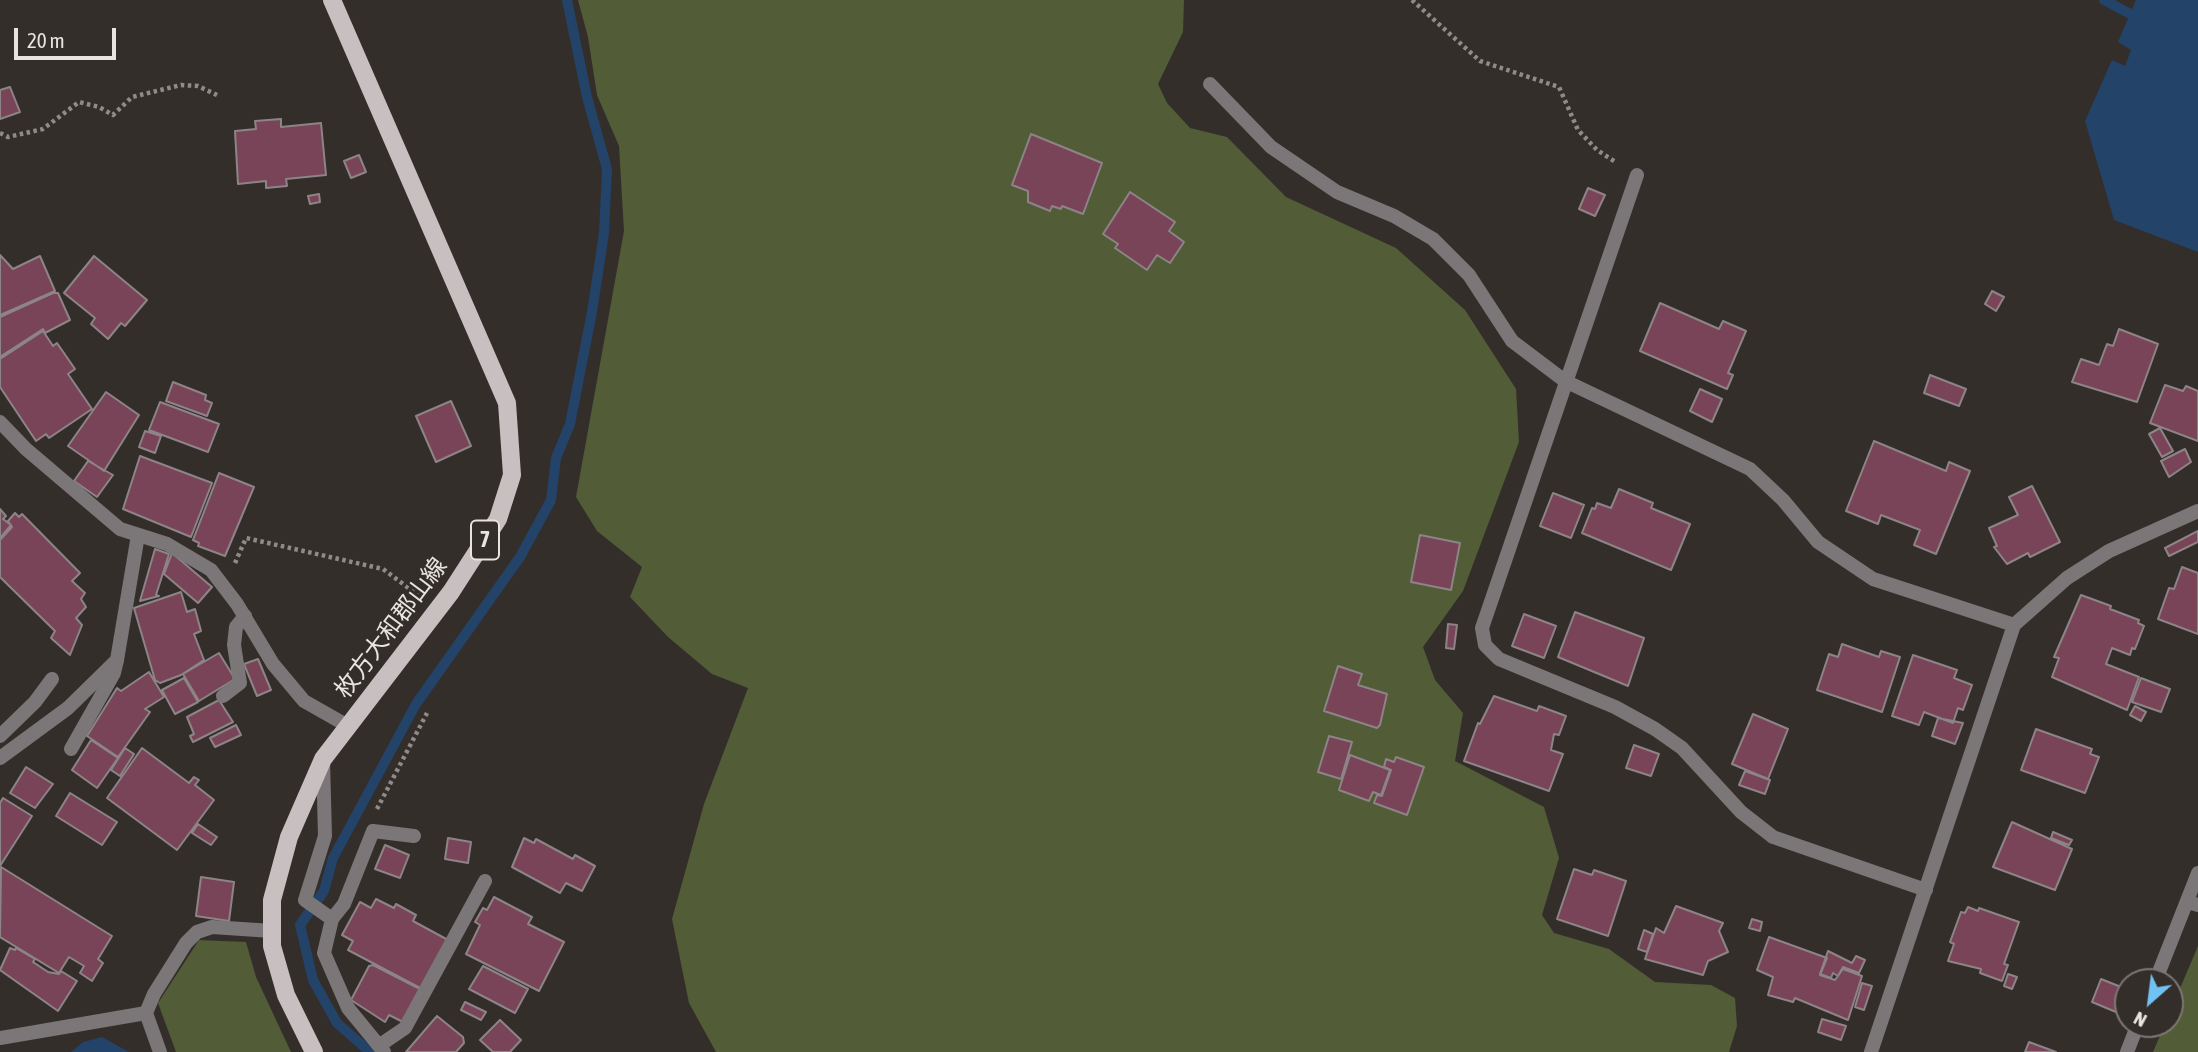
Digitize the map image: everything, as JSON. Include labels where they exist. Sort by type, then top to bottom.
[{"type":"main road","name":"枚方大和郡山線","points":[[314,1052],[286,995],[272,946],[272,900],[289,837],[323,759],[436,613],[498,519],[512,474],[507,403],[332,0]]},
{"type":"street","points":[[1210,84],[1271,147],[1337,192],[1395,216],[1433,239],[1469,275],[1512,341],[1565,382],[1750,469],[1783,500],[1818,542],[1873,579],[2014,625]]},
{"type":"street","points":[[1637,175],[1482,628],[1485,645],[1499,659],[1615,708],[1655,729],[1682,748],[1741,813],[1773,837],[1926,890]]},
{"type":"street","points":[[0,422],[26,449],[120,529],[167,544],[211,570],[241,610],[274,664],[304,701],[348,726]]},
{"type":"street","points":[[1871,1052],[2014,625],[2067,578],[2109,551],[2198,511]]},
{"type":"street","points":[[71,749],[114,673],[138,535]]},
{"type":"street","points":[[223,696],[240,683],[234,645],[241,610]]},
{"type":"street","points":[[0,758],[68,708],[117,660]]},
{"type":"street","points":[[0,736],[35,702],[52,678]]},
{"type":"street","points":[[323,759],[324,836],[305,900],[332,919]]},
{"type":"street","points":[[414,836],[373,831],[344,904],[332,919],[324,953],[348,1008],[382,1049],[405,1028],[485,881]]},
{"type":"street","points":[[2162,968],[2193,904],[2198,873]]},
{"type":"street","points":[[160,1052],[146,1013],[180,953],[197,932],[212,927],[272,930]]},
{"type":"street","points":[[0,1038],[146,1013]]},
{"type":"path","points":[[1412,0],[1480,61],[1559,87],[1578,130],[1597,150],[1637,175]]},
{"type":"path","points":[[0,134],[8,137],[43,129],[79,103],[99,107],[113,115],[132,97],[181,85],[198,86],[217,95]]},
{"type":"path","points":[[241,610],[243,593],[233,566],[247,538],[383,569],[394,574],[436,613]]},
{"type":"path","points":[[373,831],[378,803],[427,713]]},
{"type":"green space","points":[[578,0],[1184,0],[1183,32],[1158,84],[1167,103],[1190,128],[1227,137],[1286,197],[1396,248],[1465,310],[1516,389],[1519,442],[1463,591],[1423,647],[1435,680],[1463,713],[1455,761],[1544,807],[1559,858],[1542,915],[1554,933],[1609,949],[1655,982],[1711,985],[1735,998],[1737,1026],[1729,1052],[716,1052],[689,1003],[672,919],[704,804],[748,688],[712,674],[668,637],[630,597],[642,567],[597,531],[576,497],[624,231],[619,146],[597,95],[588,37]]},
{"type":"green space","points":[[199,940],[246,942],[256,977],[291,1052],[176,1052],[158,1003]]},
{"type":"green space","points":[[2198,946],[2198,1052],[2153,1052],[2159,1038],[2184,1038],[2184,979]]},
{"type":"water","points":[[2136,0],[2198,0],[2198,252],[2114,220],[2085,121],[2112,60],[2125,66],[2131,50],[2118,42]]},
{"type":"water","points":[[102,1037],[129,1052],[71,1052],[83,1042]]},
{"type":"building","points":[[10,87],[20,112],[0,119],[0,90]]},
{"type":"building","points":[[281,119],[281,127],[321,123],[326,175],[286,179],[287,186],[266,188],[266,181],[238,184],[235,131],[256,129],[255,121]]},
{"type":"building","points":[[1031,134],[1102,163],[1083,214],[1062,206],[1061,209],[1052,206],[1050,211],[1028,202],[1028,191],[1012,185]]},
{"type":"building","points":[[359,155],[366,172],[351,178],[344,161]]},
{"type":"building","points":[[1588,188],[1605,195],[1595,216],[1579,209]]},
{"type":"building","points":[[1130,192],[1175,222],[1169,231],[1184,242],[1170,263],[1157,255],[1147,270],[1115,248],[1118,244],[1103,234]]},
{"type":"building","points":[[319,194],[320,202],[310,204],[308,196]]},
{"type":"building","points":[[0,255],[13,269],[40,256],[55,291],[0,315]]},
{"type":"building","points":[[94,256],[147,300],[125,326],[121,323],[108,339],[91,324],[95,318],[64,293]]},
{"type":"building","points":[[1992,291],[2004,297],[1996,311],[1985,304]]},
{"type":"building","points":[[58,293],[70,320],[45,333],[43,329],[0,357],[0,317]]},
{"type":"building","points":[[1660,303],[1719,329],[1723,321],[1746,331],[1728,373],[1733,375],[1727,389],[1640,351]]},
{"type":"building","points":[[2119,329],[2158,344],[2137,402],[2072,382],[2081,359],[2099,365],[2107,344],[2113,346]]},
{"type":"building","points":[[43,331],[53,346],[57,343],[75,369],[68,374],[92,409],[49,438],[46,434],[36,441],[0,387],[0,359]]},
{"type":"building","points":[[1930,375],[1966,389],[1959,406],[1924,393]]},
{"type":"building","points":[[173,382],[206,395],[205,400],[212,403],[207,416],[166,401]]},
{"type":"building","points":[[2165,385],[2183,391],[2186,386],[2198,391],[2198,441],[2150,423]]},
{"type":"building","points":[[1700,389],[1722,399],[1712,422],[1690,411]]},
{"type":"building","points":[[106,392],[139,415],[104,471],[68,446]]},
{"type":"building","points":[[451,401],[471,446],[436,462],[416,416]]},
{"type":"building","points":[[160,402],[219,424],[208,452],[149,430]]},
{"type":"building","points":[[2160,428],[2173,451],[2162,457],[2149,434]]},
{"type":"building","points":[[145,431],[161,436],[155,453],[139,447]]},
{"type":"building","points":[[1874,441],[1946,471],[1949,462],[1970,471],[1936,554],[1914,545],[1920,530],[1881,515],[1878,524],[1846,511]]},
{"type":"building","points":[[2185,449],[2191,462],[2169,477],[2161,461]]},
{"type":"building","points":[[140,456],[212,483],[191,537],[123,509]]},
{"type":"building","points":[[88,461],[113,475],[97,497],[74,481]]},
{"type":"building","points":[[219,473],[254,487],[225,556],[198,546],[199,543],[193,540]]},
{"type":"building","points":[[2032,486],[2060,542],[2030,557],[2028,553],[2007,564],[1994,547],[1997,546],[1989,528],[2018,515],[2009,497]]},
{"type":"building","points":[[1619,489],[1653,503],[1651,508],[1690,524],[1671,570],[1582,533],[1592,508],[1595,509],[1597,503],[1611,508]]},
{"type":"building","points":[[1553,493],[1584,505],[1571,538],[1540,526]]},
{"type":"building","points":[[0,509],[6,516],[3,519],[11,525],[0,538]]},
{"type":"building","points":[[15,513],[19,517],[22,514],[80,573],[72,581],[85,593],[81,599],[86,607],[76,618],[82,625],[70,655],[51,638],[55,631],[0,577],[0,540],[12,527],[8,521]]},
{"type":"building","points":[[2198,531],[2198,542],[2169,556],[2165,548]]},
{"type":"building","points":[[1420,535],[1460,543],[1451,590],[1411,582]]},
{"type":"building","points":[[155,549],[169,554],[156,595],[159,596],[140,601]]},
{"type":"building","points":[[172,553],[212,587],[198,603],[164,574]]},
{"type":"building","points":[[2182,567],[2198,573],[2198,634],[2158,619],[2169,588],[2174,589]]},
{"type":"building","points":[[181,592],[187,612],[195,609],[201,631],[194,634],[204,660],[181,675],[160,683],[155,680],[134,608]]},
{"type":"building","points":[[2081,595],[2111,606],[2110,609],[2139,620],[2138,623],[2144,626],[2130,655],[2112,648],[2106,664],[2139,677],[2127,710],[2052,677],[2059,658],[2054,657]]},
{"type":"building","points":[[1575,612],[1644,638],[1628,686],[1558,657]]},
{"type":"building","points":[[1524,614],[1556,626],[1544,658],[1512,646]]},
{"type":"building","points":[[1448,624],[1457,625],[1454,649],[1446,648]]},
{"type":"building","points":[[1842,644],[1879,657],[1881,651],[1900,657],[1882,712],[1817,690],[1829,654],[1838,657]]},
{"type":"building","points":[[219,653],[235,679],[199,701],[183,674]]},
{"type":"building","points":[[1913,655],[1957,670],[1954,678],[1972,685],[1963,710],[1958,708],[1953,723],[1924,712],[1919,725],[1892,716]]},
{"type":"building","points":[[258,659],[271,690],[257,696],[244,664]]},
{"type":"building","points":[[1338,666],[1362,674],[1358,685],[1387,694],[1377,728],[1324,711]]},
{"type":"building","points":[[149,672],[164,697],[145,709],[150,712],[118,757],[87,736],[117,688],[121,691]]},
{"type":"building","points":[[184,678],[198,702],[175,714],[162,690]]},
{"type":"building","points":[[2141,678],[2170,689],[2161,712],[2132,702]]},
{"type":"building","points":[[1494,696],[1537,711],[1539,706],[1566,716],[1559,735],[1554,734],[1551,750],[1563,754],[1549,791],[1464,761],[1478,723],[1480,724]]},
{"type":"building","points":[[219,700],[233,722],[193,742],[190,736],[194,734],[187,717]]},
{"type":"building","points":[[2135,706],[2146,712],[2141,721],[2130,715]]},
{"type":"building","points":[[1753,714],[1788,729],[1768,779],[1732,764]]},
{"type":"building","points":[[1938,718],[1963,723],[1955,744],[1932,736]]},
{"type":"building","points":[[236,725],[241,735],[215,747],[210,738]]},
{"type":"building","points":[[2036,729],[2092,749],[2090,754],[2099,757],[2085,793],[2021,770]]},
{"type":"building","points":[[1329,736],[1352,742],[1341,779],[1318,772]]},
{"type":"building","points":[[91,740],[118,758],[97,788],[72,770]]},
{"type":"building","points":[[1634,745],[1659,754],[1651,776],[1626,768]]},
{"type":"building","points":[[125,748],[134,754],[120,776],[111,770]]},
{"type":"building","points":[[142,748],[189,783],[194,777],[199,780],[195,785],[214,800],[177,850],[107,798]]},
{"type":"building","points":[[1350,755],[1390,770],[1381,795],[1373,792],[1369,801],[1339,790]]},
{"type":"building","points":[[1396,757],[1424,767],[1407,815],[1374,803],[1377,795],[1382,796],[1391,770],[1384,767],[1386,759],[1394,762]]},
{"type":"building","points":[[26,767],[53,784],[35,808],[10,793]]},
{"type":"building","points":[[1745,771],[1770,780],[1765,794],[1739,785]]},
{"type":"building","points":[[70,793],[117,822],[102,845],[56,816]]},
{"type":"building","points":[[3,798],[32,816],[0,866],[0,803]]},
{"type":"building","points":[[2012,822],[2072,849],[2055,890],[1993,867]]},
{"type":"building","points":[[198,824],[217,837],[211,845],[192,833]]},
{"type":"building","points":[[2053,832],[2072,840],[2069,845],[2051,838]]},
{"type":"building","points":[[448,838],[471,842],[468,863],[445,859]]},
{"type":"building","points":[[524,838],[534,843],[536,839],[573,859],[575,855],[595,866],[582,891],[566,883],[560,893],[512,867]]},
{"type":"building","points":[[385,845],[409,855],[400,878],[375,869]]},
{"type":"building","points":[[1,867],[112,936],[98,959],[103,963],[92,981],[80,973],[84,966],[69,957],[59,973],[0,937]]},
{"type":"building","points":[[1574,869],[1592,875],[1594,870],[1626,881],[1608,936],[1557,919]]},
{"type":"building","points":[[201,877],[234,882],[229,921],[196,916]]},
{"type":"building","points":[[494,897],[532,917],[528,924],[564,942],[539,991],[466,954],[480,925],[475,922],[483,908],[487,910]]},
{"type":"building","points":[[376,899],[394,908],[396,904],[416,915],[413,921],[448,940],[422,989],[348,950],[353,941],[342,935],[360,902],[371,908]]},
{"type":"building","points":[[1676,906],[1723,923],[1719,931],[1728,952],[1708,961],[1703,975],[1645,959],[1656,928],[1664,933]]},
{"type":"building","points":[[1968,907],[1978,911],[1979,908],[2019,922],[2004,964],[2008,965],[2002,981],[1980,973],[1981,969],[1948,961],[1954,944],[1950,942],[1961,912],[1965,913]]},
{"type":"building","points":[[1752,919],[1762,922],[1760,931],[1749,928]]},
{"type":"building","points":[[1644,930],[1653,934],[1647,952],[1638,949]]},
{"type":"building","points":[[1769,937],[1827,958],[1820,975],[1835,980],[1843,969],[1862,976],[1848,1020],[1795,998],[1793,1002],[1768,995],[1773,977],[1757,970]]},
{"type":"building","points":[[10,948],[16,948],[35,959],[33,962],[48,972],[59,974],[61,971],[77,981],[58,1011],[0,970]]},
{"type":"building","points":[[1828,951],[1852,963],[1856,956],[1865,960],[1859,973],[1843,967],[1838,976],[1833,973],[1831,978],[1820,974]]},
{"type":"building","points":[[373,965],[420,989],[403,1022],[389,1015],[385,1022],[351,1000],[369,966]]},
{"type":"building","points":[[483,966],[528,989],[515,1013],[469,989]]},
{"type":"building","points":[[2008,974],[2017,977],[2012,989],[2004,986]]},
{"type":"building","points":[[2101,979],[2114,984],[2114,1011],[2092,1002]]},
{"type":"building","points":[[1862,983],[1872,986],[1864,1010],[1855,1007]]},
{"type":"building","points":[[465,1002],[486,1012],[481,1020],[461,1010]]},
{"type":"building","points":[[437,1016],[463,1037],[464,1043],[456,1052],[406,1052]]},
{"type":"building","points":[[1822,1019],[1846,1026],[1841,1040],[1818,1032]]},
{"type":"building","points":[[500,1020],[521,1040],[510,1052],[493,1052],[480,1040]]},
{"type":"building","points":[[2029,1042],[2056,1052],[2025,1052]]},
{"type":"waterway","points":[[370,1052],[337,1023],[313,980],[300,925],[324,891],[333,858],[416,704],[520,557],[551,500],[556,458],[570,424],[592,312],[604,233],[607,169],[587,97],[567,0]]},
{"type":"waterway","points":[[2104,0],[2140,19]]}]
